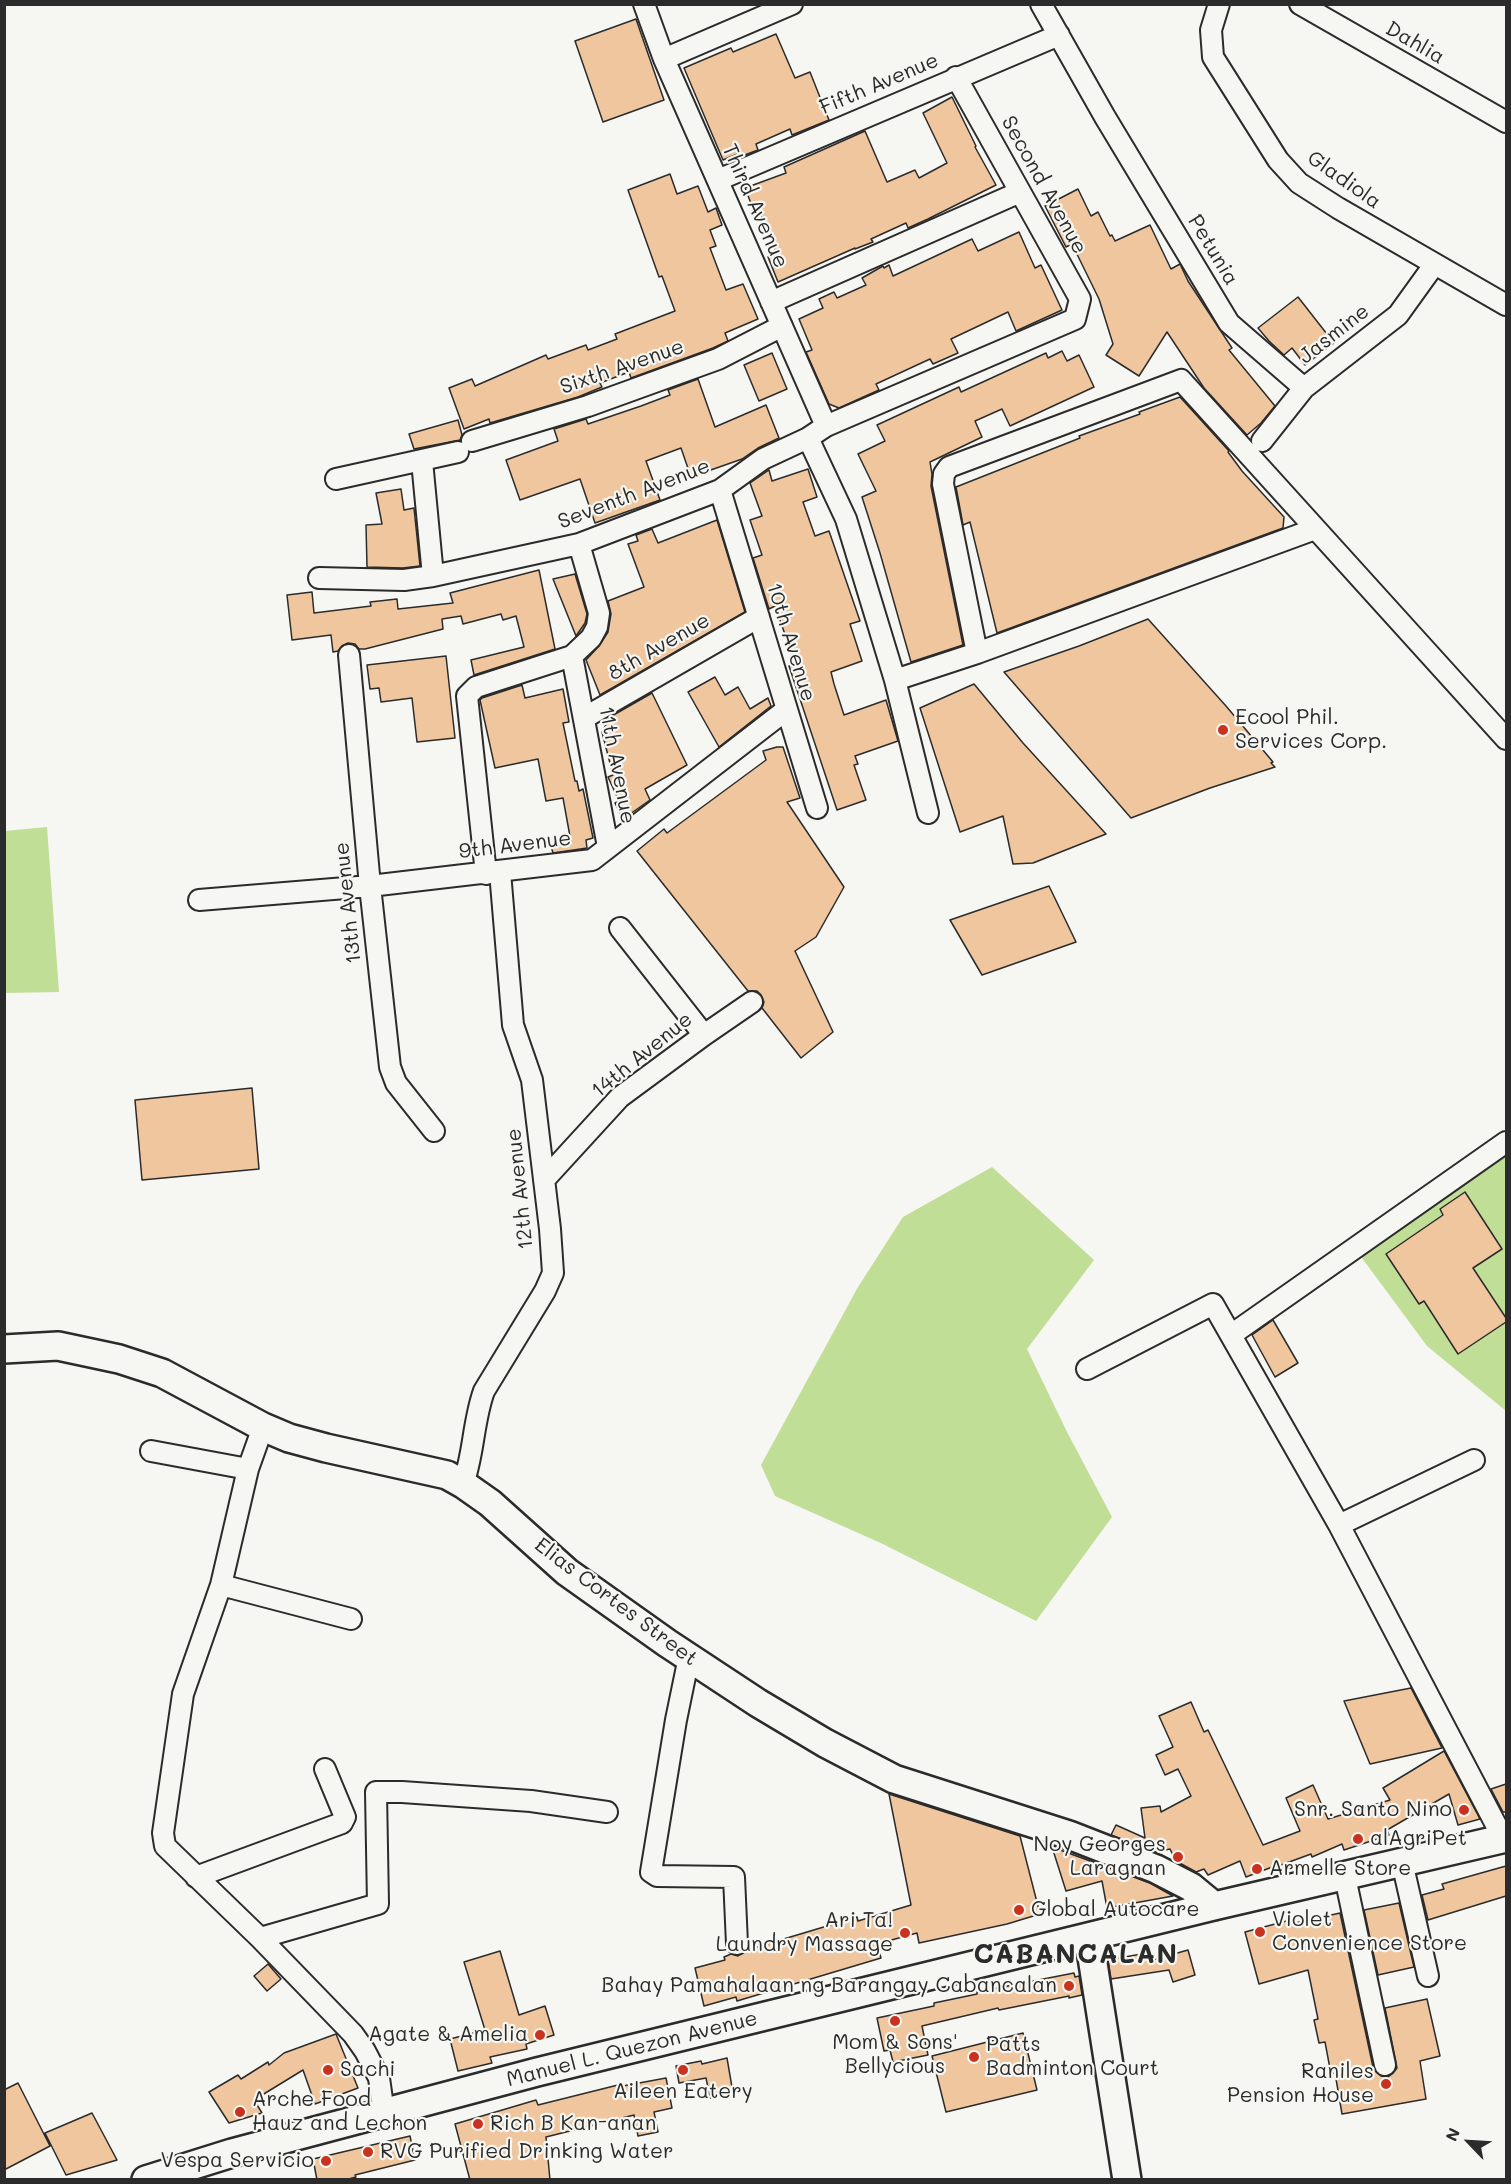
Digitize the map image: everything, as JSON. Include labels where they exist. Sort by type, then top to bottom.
[{"type":"street","name":"Third Avenue","points":[[644,4],[664,59],[826,426]]},
{"type":"street","points":[[664,59],[792,4]]},
{"type":"street","name":"Petunia","points":[[1041,4],[1105,117],[1229,323],[1304,388]]},
{"type":"street","name":"Gladiola","points":[[1219,4],[1211,30],[1214,57],[1278,160],[1299,183],[1434,265],[1506,305]]},
{"type":"street","name":"Dahlia","points":[[1300,4],[1506,122]]},
{"type":"street","name":"Fifth Avenue","points":[[718,180],[1059,35]]},
{"type":"street","name":"Second Avenue","points":[[956,77],[1080,299],[1075,319]]},
{"type":"street","points":[[771,302],[1020,192]]},
{"type":"street","name":"Jasmine","points":[[1262,441],[1304,388],[1398,315],[1434,265]]},
{"type":"street","name":"Seventh Avenue","points":[[319,578],[404,580],[434,576],[579,544],[720,490],[763,459],[808,438],[826,426],[1075,319]]},
{"type":"street","name":"Sixth Avenue","points":[[336,479],[422,461],[588,406],[718,359],[782,326]]},
{"type":"street","points":[[977,653],[943,484],[944,474],[949,467],[1181,380],[1506,739]]},
{"type":"street","points":[[808,438],[846,519],[895,680],[928,813]]},
{"type":"street","points":[[422,461],[434,576]]},
{"type":"street","name":"10th Avenue","points":[[720,490],[817,808]]},
{"type":"street","points":[[895,680],[977,653],[1315,529]]},
{"type":"street","name":"12th Avenue","points":[[464,1484],[484,1391],[552,1276],[551,1239],[532,1080],[513,1025],[468,696],[476,687],[572,656],[591,638],[597,627],[599,613],[579,544]]},
{"type":"street","name":"8th Avenue","points":[[584,718],[759,617]]},
{"type":"street","name":"13th Avenue","points":[[349,656],[370,886],[390,1067],[396,1083],[434,1131]]},
{"type":"street","name":"11th Avenue","points":[[572,656],[608,847]]},
{"type":"street","name":"9th Avenue","points":[[199,900],[370,886],[592,860],[786,710]]},
{"type":"street","points":[[620,928],[704,1035]]},
{"type":"street","name":"14th Avenue","points":[[544,1180],[620,1097],[752,1002]]},
{"type":"street","points":[[1231,1335],[1506,1142]]},
{"type":"street","points":[[1087,1369],[1213,1304],[1340,1525],[1505,1838]]},
{"type":"street","name":"Elias Cortes Street","points":[[4,1349],[58,1347],[119,1359],[162,1373],[263,1427],[290,1438],[447,1475],[490,1503],[567,1572],[689,1657],[758,1703],[886,1776],[1069,1835],[1156,1869],[1191,1887],[1214,1906]]},
{"type":"street","points":[[263,1427],[248,1469],[220,1585],[183,1695],[163,1833],[165,1846],[260,1938],[352,2034],[365,2051],[379,2079],[384,2114]]},
{"type":"street","points":[[151,1451],[248,1469]]},
{"type":"street","points":[[1340,1525],[1474,1460]]},
{"type":"street","points":[[220,1585],[351,1619]]},
{"type":"street","points":[[689,1657],[676,1720],[651,1872],[657,1876],[734,1877],[737,1944]]},
{"type":"street","points":[[196,1877],[342,1823],[345,1817],[325,1769]]},
{"type":"street","points":[[260,1938],[378,1904],[376,1792],[531,1801],[607,1812]]},
{"type":"street","name":"Manuel L. Quezon Avenue","points":[[146,2180],[232,2153],[627,2050],[1214,1906],[1505,1838]]},
{"type":"street","points":[[1402,1862],[1428,1976]]},
{"type":"street","points":[[1345,1877],[1385,2065]]},
{"type":"street","points":[[1089,1938],[1127,2180]]},
{"type":"green space","points":[[47,827],[59,992],[5,993],[5,831]]},
{"type":"green space","points":[[1506,1153],[1506,1411],[1427,1346],[1359,1254]]},
{"type":"green space","points":[[992,1167],[1094,1260],[1027,1349],[1112,1517],[1036,1621],[883,1544],[775,1496],[761,1465],[858,1287],[903,1217]]},
{"type":"building","points":[[636,19],[664,100],[603,122],[575,41]]},
{"type":"building","points":[[776,34],[795,78],[810,72],[829,120],[792,135],[790,129],[756,144],[758,150],[742,156],[740,153],[723,160],[684,68],[731,48],[733,52]]},
{"type":"building","points":[[952,97],[996,185],[908,228],[906,223],[871,239],[873,242],[778,282],[768,257],[777,254],[762,217],[757,219],[745,188],[786,173],[784,167],[865,131],[887,182],[915,170],[919,178],[947,163],[923,113]]},
{"type":"building","points":[[670,174],[677,194],[698,186],[708,212],[716,208],[722,225],[710,230],[716,246],[710,248],[726,290],[743,284],[758,319],[725,333],[728,341],[713,348],[631,378],[629,372],[600,383],[602,387],[578,397],[490,423],[489,419],[464,429],[449,388],[472,379],[475,386],[546,355],[548,359],[586,345],[588,350],[617,339],[615,334],[675,311],[662,276],[659,277],[628,190]]},
{"type":"building","points":[[1078,189],[1091,216],[1098,212],[1115,241],[1150,225],[1171,269],[1180,264],[1188,281],[1232,348],[1229,350],[1275,406],[1247,435],[1204,388],[1167,332],[1139,376],[1106,355],[1113,344],[1099,299],[1072,244],[1066,247],[1045,206]]},
{"type":"building","points":[[1019,232],[1035,268],[1041,265],[1062,310],[1016,331],[1008,312],[951,339],[958,353],[933,364],[930,359],[876,384],[879,390],[839,408],[829,404],[806,352],[812,350],[799,319],[823,308],[819,299],[834,292],[837,298],[866,285],[862,278],[883,266],[884,268],[889,265],[893,276],[972,239],[978,251]]},
{"type":"building","points":[[1298,297],[1334,343],[1305,365],[1292,348],[1284,355],[1258,328]]},
{"type":"building","points":[[1062,351],[1067,361],[1079,355],[1094,387],[1010,426],[1002,409],[975,421],[982,437],[930,462],[931,486],[963,645],[911,662],[862,497],[876,491],[858,454],[885,441],[877,425],[959,387],[961,392],[1046,353],[1048,358]]},
{"type":"building","points":[[772,353],[787,389],[759,401],[744,365]]},
{"type":"building","points":[[698,379],[715,427],[766,405],[779,438],[742,459],[691,477],[681,448],[646,461],[660,500],[595,523],[580,479],[520,500],[506,460],[558,441],[554,429],[586,419],[588,424],[641,406],[670,395],[668,390]]},
{"type":"building","points":[[1180,397],[1284,517],[1283,528],[997,633],[970,522],[963,525],[956,487]]},
{"type":"building","points":[[458,420],[462,435],[460,440],[414,449],[409,434]]},
{"type":"building","points":[[808,469],[817,497],[803,502],[815,536],[829,531],[860,621],[850,624],[862,661],[831,672],[844,715],[886,700],[898,741],[855,756],[858,764],[854,765],[866,800],[837,810],[789,666],[795,663],[775,606],[769,609],[753,558],[762,555],[750,520],[762,516],[750,483],[769,470],[772,481]]},
{"type":"building","points":[[401,489],[404,510],[414,508],[420,566],[367,567],[366,525],[382,524],[376,493]]},
{"type":"building","points":[[717,520],[745,612],[600,695],[586,660],[608,632],[611,614],[608,601],[644,587],[628,544],[638,541],[636,535],[652,529],[658,543]]},
{"type":"building","points":[[539,570],[555,649],[474,675],[471,660],[524,647],[516,616],[503,620],[501,614],[463,624],[461,616],[442,619],[443,629],[365,649],[359,649],[355,644],[348,643],[333,652],[331,635],[292,640],[287,595],[312,592],[314,613],[371,606],[370,602],[397,599],[398,609],[453,603],[450,593]]},
{"type":"building","points":[[575,574],[587,614],[585,623],[576,636],[553,579]]},
{"type":"building","points":[[1148,619],[1226,706],[1275,767],[1210,788],[1131,818],[1004,672]]},
{"type":"building","points":[[446,656],[455,738],[417,742],[412,698],[381,702],[379,688],[370,689],[367,665]]},
{"type":"building","points":[[715,677],[725,695],[738,687],[750,709],[768,698],[771,706],[719,747],[688,692]]},
{"type":"building","points":[[974,684],[1023,743],[1106,834],[1033,863],[1013,864],[1003,816],[960,832],[920,708]]},
{"type":"building","points":[[522,685],[525,698],[563,689],[569,722],[563,723],[575,781],[577,781],[579,791],[583,789],[593,838],[586,840],[587,848],[553,853],[551,846],[571,842],[563,798],[546,801],[538,759],[495,768],[480,700]]},
{"type":"building","points":[[652,693],[687,765],[645,789],[650,800],[623,819],[615,803],[619,801],[608,777],[613,775],[602,732],[610,717]]},
{"type":"building","points":[[783,747],[800,798],[787,802],[844,887],[816,937],[795,951],[833,1032],[801,1058],[762,1008],[764,1002],[761,995],[757,991],[748,991],[637,851],[664,829],[667,833],[766,760],[763,751]]},
{"type":"building","points":[[1049,886],[1076,942],[982,975],[950,920]]},
{"type":"building","points":[[252,1088],[259,1169],[142,1180],[135,1100]]},
{"type":"building","points":[[1465,1192],[1502,1249],[1473,1268],[1506,1318],[1506,1322],[1458,1354],[1424,1301],[1419,1304],[1386,1254],[1443,1215],[1440,1209]]},
{"type":"building","points":[[1273,1320],[1298,1363],[1275,1377],[1252,1335]]},
{"type":"building","points":[[1411,1688],[1442,1748],[1370,1764],[1344,1701]]},
{"type":"building","points":[[1191,1702],[1204,1732],[1208,1730],[1263,1845],[1300,1831],[1286,1798],[1313,1785],[1328,1819],[1390,1800],[1383,1788],[1444,1751],[1480,1819],[1458,1825],[1449,1794],[1387,1830],[1389,1835],[1344,1850],[1342,1844],[1312,1857],[1311,1854],[1246,1877],[1240,1861],[1208,1875],[1204,1869],[1196,1872],[1176,1861],[1170,1849],[1155,1852],[1111,1835],[1116,1825],[1145,1838],[1141,1808],[1160,1806],[1161,1812],[1191,1796],[1178,1769],[1165,1775],[1156,1755],[1173,1747],[1159,1716]]},
{"type":"building","points":[[1506,1784],[1506,1812],[1503,1812],[1491,1789]]},
{"type":"building","points":[[889,1794],[1020,1836],[1040,1914],[1007,1924],[919,1943],[917,1933],[877,1944],[881,1958],[737,2001],[736,1997],[704,2006],[695,1968],[725,1960],[724,1957],[731,1954],[738,1956],[747,1950],[857,1917],[858,1921],[911,1905]]},
{"type":"building","points":[[1052,1847],[1150,1883],[1173,1896],[1107,1908],[1102,1881],[1066,1891]]},
{"type":"building","points":[[1506,1866],[1506,1896],[1428,1920],[1422,1895],[1444,1889],[1442,1884]]},
{"type":"building","points":[[1399,1903],[1414,1967],[1378,1975],[1364,1910]]},
{"type":"building","points":[[1340,1913],[1373,2067],[1381,2076],[1388,2077],[1397,2068],[1385,2008],[1427,1999],[1440,2056],[1420,2061],[1426,2099],[1342,2114],[1335,2073],[1331,2074],[1325,2042],[1319,2043],[1314,2020],[1318,2019],[1308,1970],[1259,1984],[1245,1932],[1290,1920],[1291,1924]]},
{"type":"building","points":[[1188,1950],[1195,1975],[1173,1982],[1169,1970],[1111,1979],[1108,1960],[1147,1953],[1149,1961]]},
{"type":"building","points":[[500,1951],[519,2015],[545,2006],[554,2035],[526,2044],[527,2049],[490,2057],[492,2063],[458,2071],[450,2039],[485,2030],[464,1962]]},
{"type":"building","points":[[268,1964],[281,1979],[267,1991],[254,1976]]},
{"type":"building","points":[[1074,1973],[1075,1977],[1079,1976],[1082,1995],[999,2010],[998,2008],[922,2026],[928,2055],[893,2062],[890,2050],[884,2051],[877,2018],[934,2006],[934,2003],[977,1994],[977,1992]]},
{"type":"building","points":[[1023,2033],[1037,2090],[946,2112],[932,2056]]},
{"type":"building","points":[[336,2034],[358,2088],[315,2104],[303,2070],[254,2100],[262,2113],[229,2123],[209,2092],[238,2075],[241,2079],[268,2062],[269,2065],[284,2053]]},
{"type":"building","points":[[727,2058],[733,2093],[710,2098],[706,2078],[679,2083],[676,2066],[701,2061],[702,2064]]},
{"type":"building","points":[[666,2078],[672,2108],[654,2112],[658,2132],[638,2136],[634,2115],[546,2137],[550,2180],[470,2180],[455,2124],[536,2100],[538,2105],[622,2084],[623,2086]]},
{"type":"building","points":[[18,2083],[50,2146],[4,2170],[4,2090]]},
{"type":"building","points":[[92,2113],[117,2160],[66,2175],[45,2133]]},
{"type":"building","points":[[410,2136],[415,2160],[355,2175],[356,2177],[345,2180],[317,2180],[313,2159]]},
{"type":"place","name":"Ecool Phil. Services Corp.","points":[[1223,730]]},
{"type":"place","name":"Snr. Santo Nino","points":[[1464,1810]]},
{"type":"place","name":"alAgriPet","points":[[1358,1839]]},
{"type":"place","name":"Noy Georges Laragnan","points":[[1178,1857]]},
{"type":"place","name":"Armelle Store","points":[[1257,1869]]},
{"type":"place","name":"Global Autocare","points":[[1019,1910]]},
{"type":"place","name":"Violet Convenience Store","points":[[1260,1932]]},
{"type":"place","name":"Ari Ta! Laundry Massage","points":[[905,1933]]},
{"type":"place","name":"Bahay Pamahalaan ng Barangay Cabancalan","points":[[1069,1986]]},
{"type":"place","name":"Mom & Sons' Bellycious","points":[[895,2021]]},
{"type":"place","name":"Agate & Amelia","points":[[540,2035]]},
{"type":"place","name":"Patts Badminton Court","points":[[974,2057]]},
{"type":"place","name":"Sachi","points":[[328,2070]]},
{"type":"place","name":"Aileen Eatery","points":[[683,2070]]},
{"type":"place","name":"Raniles Pension House","points":[[1386,2084]]},
{"type":"place","name":"Arche Food Hauz and Lechon","points":[[240,2112]]},
{"type":"place","name":"Rich B Kan-anan","points":[[478,2124]]},
{"type":"place","name":"RVG Purified Drinking Water","points":[[368,2152]]},
{"type":"place","name":"Vespa Servicio","points":[[326,2161]]},
{"type":"district","name":"CABANCALAN","points":[[1076,1955]]}]
